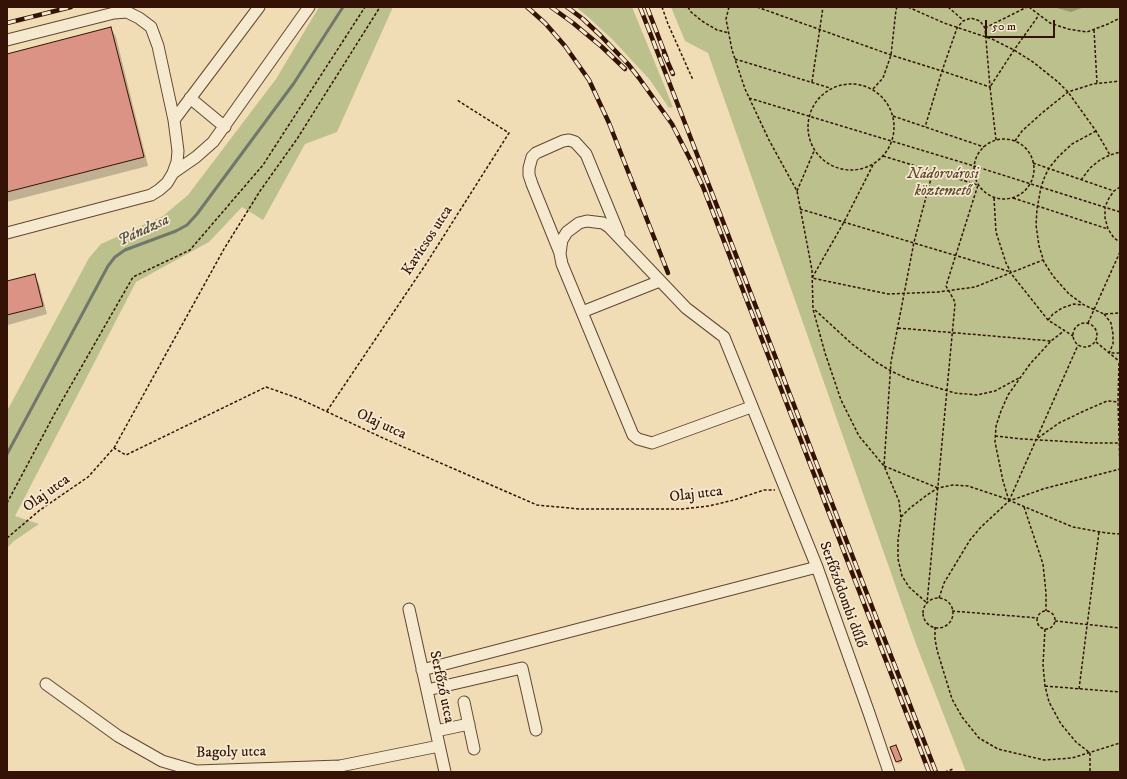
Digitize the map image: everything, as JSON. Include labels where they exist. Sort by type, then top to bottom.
[{"type":"street","points":[[174,120],[259,7]]},
{"type":"street","points":[[173,173],[196,157],[213,142],[309,7]]},
{"type":"street","points":[[7,40],[106,14],[120,12],[133,14],[140,18],[151,28],[156,38],[174,120],[178,151],[177,162],[167,183],[160,190],[151,195],[7,233]]},
{"type":"street","points":[[190,98],[225,127]]},
{"type":"street","points":[[622,240],[586,154],[575,142],[569,140],[563,141],[536,153],[532,157],[529,168],[529,175],[532,184],[560,254],[562,264],[633,435],[638,439],[652,443],[751,406]]},
{"type":"street","name":"Serfőződombi dűlő","points":[[560,254],[562,240],[567,232],[579,223],[587,221],[602,223],[609,227],[622,240],[686,308],[724,337],[817,567],[889,772]]},
{"type":"street","points":[[582,312],[660,281]]},
{"type":"street","points":[[422,670],[817,567]]},
{"type":"street","name":"Serfőző utca","points":[[409,609],[445,772]]},
{"type":"street","points":[[427,690],[522,668],[536,730]]},
{"type":"street","name":"Bagoly utca","points":[[46,684],[118,736],[162,761],[196,771],[340,766],[439,746]]},
{"type":"street","points":[[464,702],[474,749]]},
{"type":"street","points":[[436,731],[469,724]]},
{"type":"path","points":[[7,503],[55,413],[133,277],[190,250],[263,165],[365,7]]},
{"type":"path","points":[[114,448],[224,249],[260,191],[297,139],[380,7]]},
{"type":"path","points":[[662,7],[693,80]]},
{"type":"path","points":[[688,7],[691,12],[702,21],[717,30],[729,34]]},
{"type":"path","points":[[728,7],[726,19],[729,34],[735,59],[749,98],[769,140],[797,192],[809,254],[812,278],[813,309],[825,353],[841,400],[859,436],[884,466],[899,501],[901,518],[898,540],[898,559],[902,576],[909,588],[927,603]]},
{"type":"path","points":[[757,7],[891,55],[990,87]]},
{"type":"path","points":[[812,83],[823,7]]},
{"type":"path","points":[[872,89],[883,78],[891,55],[896,10],[898,7]]},
{"type":"path","points":[[908,7],[957,28],[986,37],[1014,50],[1033,62],[1068,92],[1096,131],[1110,155]]},
{"type":"path","points":[[948,7],[963,21]]},
{"type":"path","points":[[985,28],[1028,7],[1050,23],[1068,29],[1087,32],[1120,18]]},
{"type":"path","points":[[990,87],[1039,15]]},
{"type":"path","points":[[925,127],[957,28],[963,21],[971,18],[980,21],[985,28],[996,140]]},
{"type":"path","points":[[1094,30],[1096,83]]},
{"type":"path","points":[[735,59],[830,88]]},
{"type":"path","points":[[1016,141],[1022,131],[1068,92],[1096,83],[1120,81]]},
{"type":"path","points":[[844,83],[858,84],[872,89],[882,96],[889,105],[893,116],[894,128],[892,141],[883,156],[873,164],[860,169],[847,170],[834,167],[823,161],[814,151],[809,140],[807,128],[808,116],[813,105],[820,95],[830,88],[844,83]]},
{"type":"path","points":[[749,98],[1120,212]]},
{"type":"path","name":"Kavicsos utca","points":[[327,411],[426,264],[509,133],[457,100]]},
{"type":"path","points":[[893,116],[984,147]]},
{"type":"path","points":[[1096,131],[1072,144],[1058,156],[1049,168],[1041,187],[1037,206],[1036,225],[1043,260],[1062,288],[1084,305],[1094,310],[1104,314],[1120,313]]},
{"type":"path","points":[[1006,139],[1016,141],[1024,146],[1030,154],[1033,163],[1034,170],[1030,184],[1020,195],[1013,198],[994,198],[988,195],[978,185],[975,179],[974,166],[976,159],[984,147],[996,140],[1006,139]]},
{"type":"path","points":[[797,192],[814,151]]},
{"type":"path","points":[[1081,180],[1090,168],[1110,155],[1120,152]]},
{"type":"path","points":[[883,156],[978,185]]},
{"type":"path","points":[[1033,163],[1114,191]]},
{"type":"path","points":[[812,278],[844,222],[873,164]]},
{"type":"path","points":[[884,466],[891,371],[897,328],[914,242],[933,171]]},
{"type":"path","points":[[927,603],[931,600],[939,598],[947,601],[952,611],[948,624],[935,627],[927,623],[924,619],[923,610],[927,603],[953,333],[955,304],[946,286],[978,185]]},
{"type":"path","points":[[1120,187],[1114,191],[1105,207],[1105,218],[1108,229],[1114,238],[1120,242]]},
{"type":"path","points":[[994,198],[996,232],[1006,263],[1028,297],[1048,320],[1073,336],[1078,345],[1085,348],[1089,347],[1096,342],[1098,334],[1095,327],[1088,323],[1081,323],[1075,328],[1073,336]]},
{"type":"path","points":[[1013,198],[1108,229]]},
{"type":"path","points":[[800,209],[1011,272]]},
{"type":"path","points":[[1088,323],[1120,252]]},
{"type":"path","points":[[812,278],[888,294],[948,291],[975,287],[1043,260]]},
{"type":"path","points":[[1048,320],[1053,314],[1062,308],[1074,304],[1084,305]]},
{"type":"path","points":[[813,309],[852,344],[876,362],[908,379],[955,393],[977,395],[995,391],[1019,378]]},
{"type":"path","points":[[1104,314],[1111,323],[1113,334],[1113,344],[1109,353]]},
{"type":"path","points":[[897,328],[1051,341]]},
{"type":"path","points":[[1010,501],[1003,482],[995,442],[996,426],[1001,410],[1008,395],[1030,364],[1051,341],[1065,330]]},
{"type":"path","points":[[939,598],[944,583],[970,540],[1010,501],[1043,489],[1120,469],[1120,362],[1096,342]]},
{"type":"path","points":[[1010,501],[1078,345]]},
{"type":"path","points":[[1109,353],[1120,353]]},
{"type":"path","name":"Olaj utca","points":[[7,538],[40,510],[88,477],[114,448],[126,454],[266,387],[300,399],[383,438],[537,505],[579,509],[682,509],[709,506],[734,500],[764,490],[772,490],[788,494]]},
{"type":"path","points":[[1036,440],[1059,423],[1084,411],[1107,401],[1119,402]]},
{"type":"path","points":[[995,436],[1092,443],[1119,442]]},
{"type":"path","points":[[884,466],[938,488]]},
{"type":"path","points":[[901,518],[910,508],[938,488],[953,485],[968,486],[1010,501],[1073,527],[1120,534]]},
{"type":"path","points":[[1024,507],[1043,564],[1046,611]]},
{"type":"path","points":[[1079,689],[1099,532]]},
{"type":"path","points":[[952,611],[1038,618]]},
{"type":"path","points":[[1046,611],[1053,614],[1055,620],[1051,628],[1045,629],[1040,626],[1038,618],[1040,613],[1046,611]]},
{"type":"path","points":[[1055,620],[1120,628]]},
{"type":"path","points":[[935,627],[937,650],[952,699],[962,717],[979,738],[998,749],[1044,760],[1072,758],[1090,753],[1106,746],[1120,743]]},
{"type":"path","points":[[1045,629],[1043,665],[1044,686],[1049,702],[1061,724],[1076,742],[1090,753]]},
{"type":"path","points":[[1044,686],[1120,692]]},
{"type":"path","points":[[1090,753],[1090,772]]},
{"type":"path","points":[[945,772],[953,769]]},
{"type":"green space","points":[[319,7],[393,7],[337,132],[305,144],[263,220],[242,207],[209,242],[136,282],[15,516],[39,524],[14,541],[7,548],[7,411],[89,258],[101,244],[163,216],[188,195],[276,79]]},
{"type":"green space","points":[[576,7],[632,7],[673,107],[669,108],[650,80],[613,40]]},
{"type":"green space","name":"Nádorvárosi köztemető","points":[[671,7],[1120,7],[1120,772],[966,772],[916,644],[708,53],[685,41]]},
{"type":"building","points":[[111,27],[144,157],[7,192],[7,54]]},
{"type":"building","points":[[35,274],[43,306],[7,315],[7,281]]},
{"type":"building","points":[[896,745],[902,760],[896,762],[890,747]]},
{"type":"waterway","name":"Pándzsa","points":[[7,454],[108,266],[115,257],[125,250],[176,231],[187,225],[197,214],[294,83],[343,7]]},
{"type":"railway","points":[[7,23],[71,7]]},
{"type":"railway","points":[[527,7],[545,23],[565,46],[589,80],[609,123],[668,273]]},
{"type":"railway","points":[[551,7],[602,47],[625,69]]},
{"type":"railway","points":[[567,7],[583,19],[628,64],[672,124],[690,159],[703,187],[929,772]]},
{"type":"railway","points":[[640,7],[936,772]]},
{"type":"railway","points":[[647,7],[667,59]]},
{"type":"railway","points":[[664,54],[673,74]]}]
